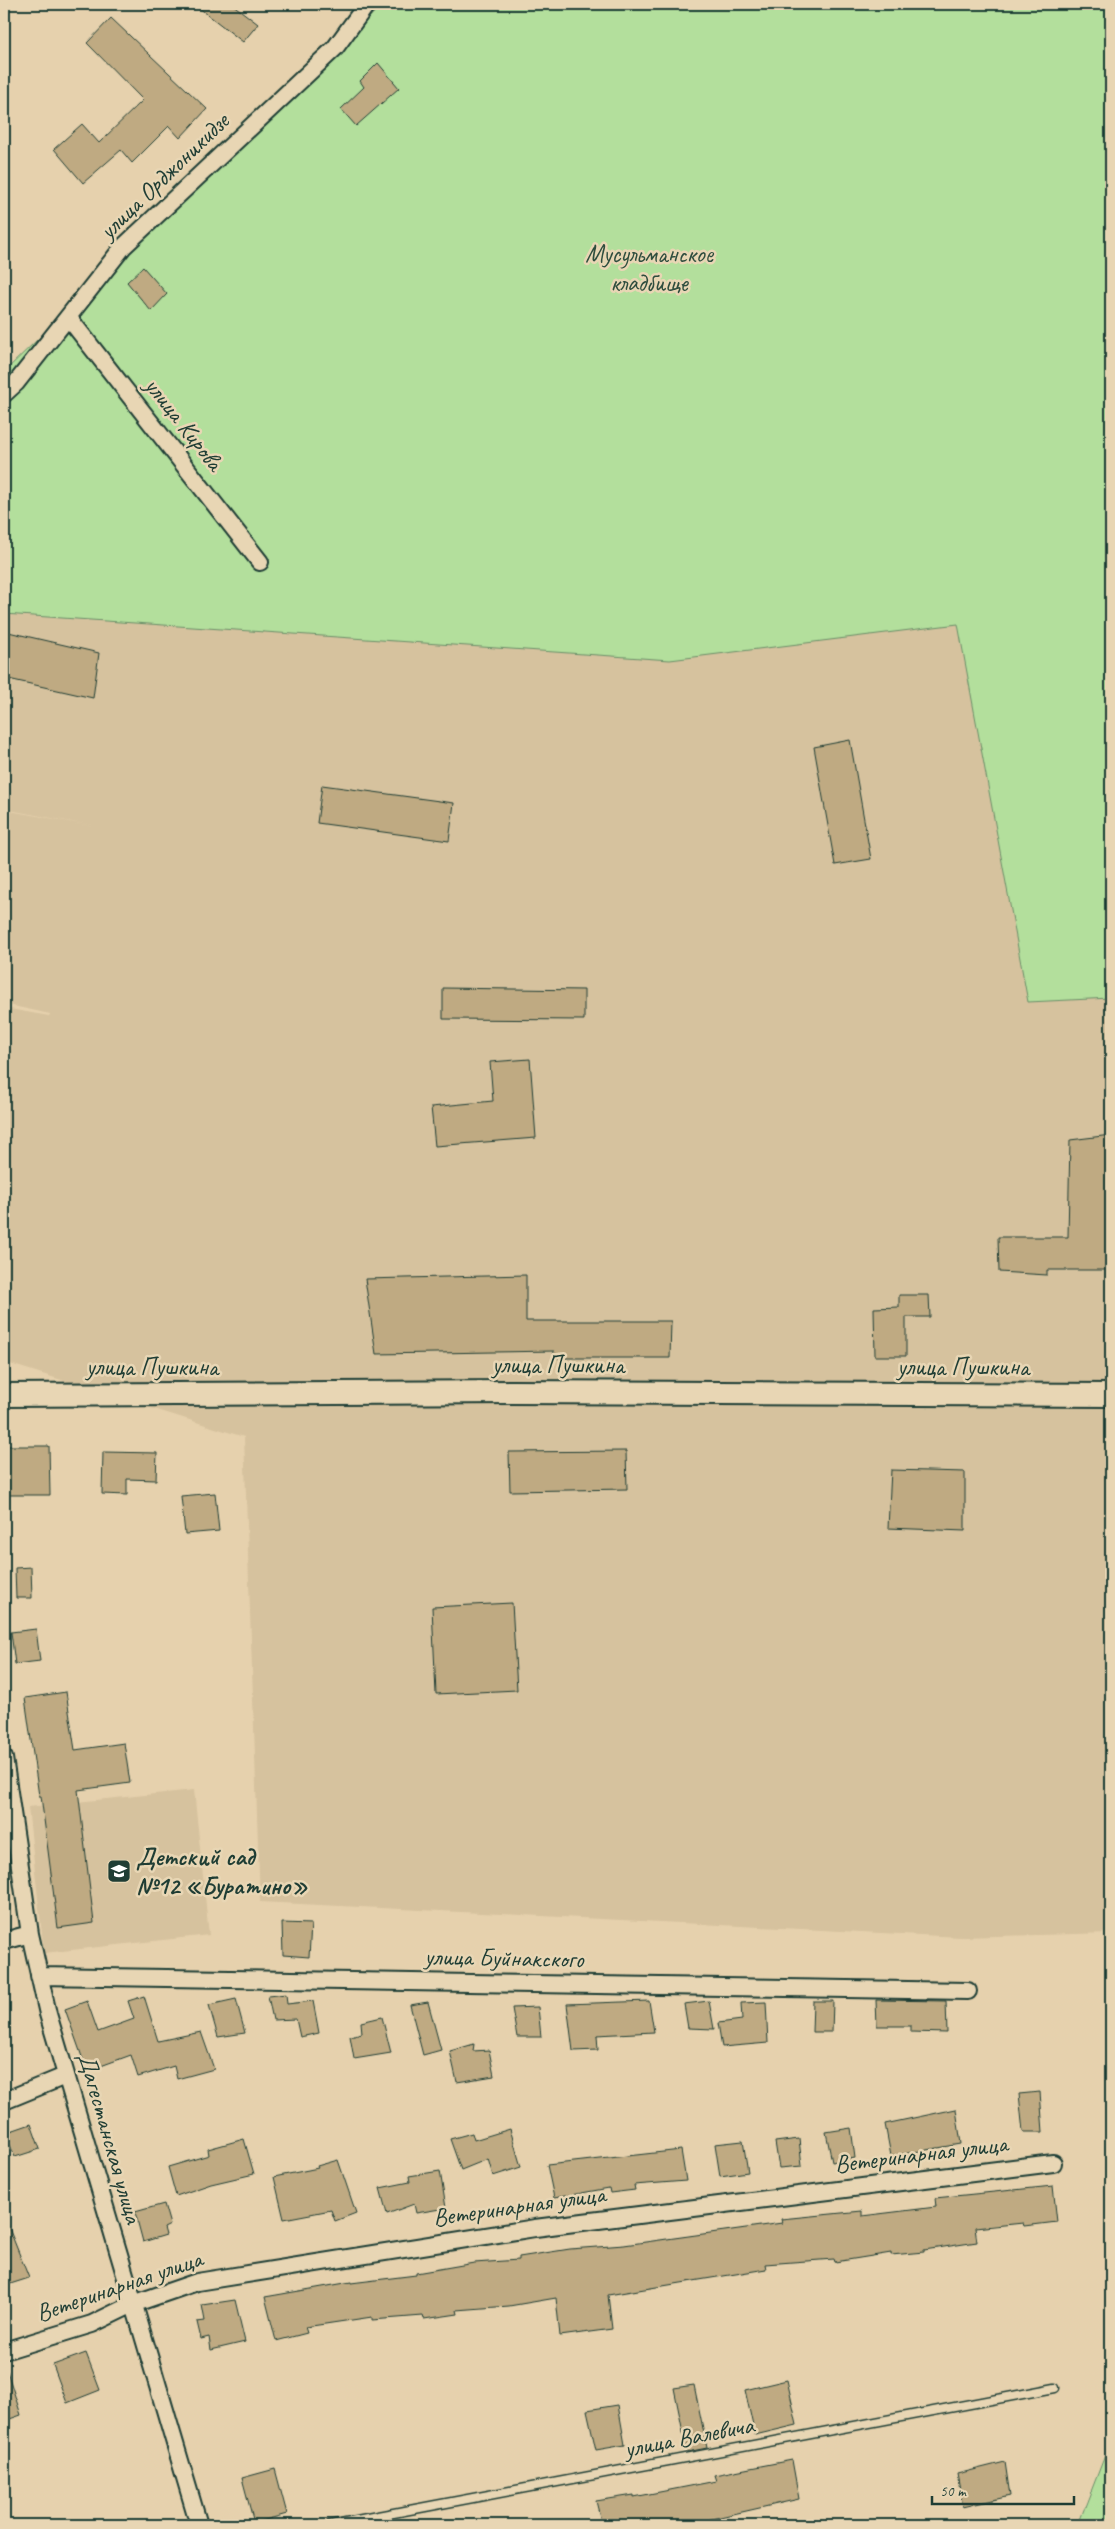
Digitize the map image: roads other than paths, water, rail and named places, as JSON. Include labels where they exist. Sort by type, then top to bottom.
[{"type":"street","name":"улица Орджоникидзе","points":[[4,394],[16,383],[123,247],[335,48],[368,4]]},
{"type":"street","name":"улица Кирова","points":[[68,317],[260,562]]},
{"type":"street","name":"улица Пушкина","points":[[4,1395],[513,1392],[1111,1395]]},
{"type":"street","name":"Дагестанская улица","points":[[4,1758],[30,1934],[39,1976],[65,2076],[199,2525]]},
{"type":"street","points":[[4,1942],[30,1934]]},
{"type":"street","name":"улица Буйнакского","points":[[39,1976],[968,1991]]},
{"type":"street","points":[[4,2101],[65,2076]]},
{"type":"street","name":"Ветеринарная улица","points":[[4,2351],[92,2324],[133,2304],[197,2282],[535,2228],[1053,2163]]},
{"type":"lane","name":"улица Валевича","points":[[330,2525],[1055,2388]]},
{"type":"place","name":"Детский сад №12 «Буратино»","points":[[119,1871]]},
{"type":"park label","name":"Мусульманское кладбище","points":[[649,268]]}]
